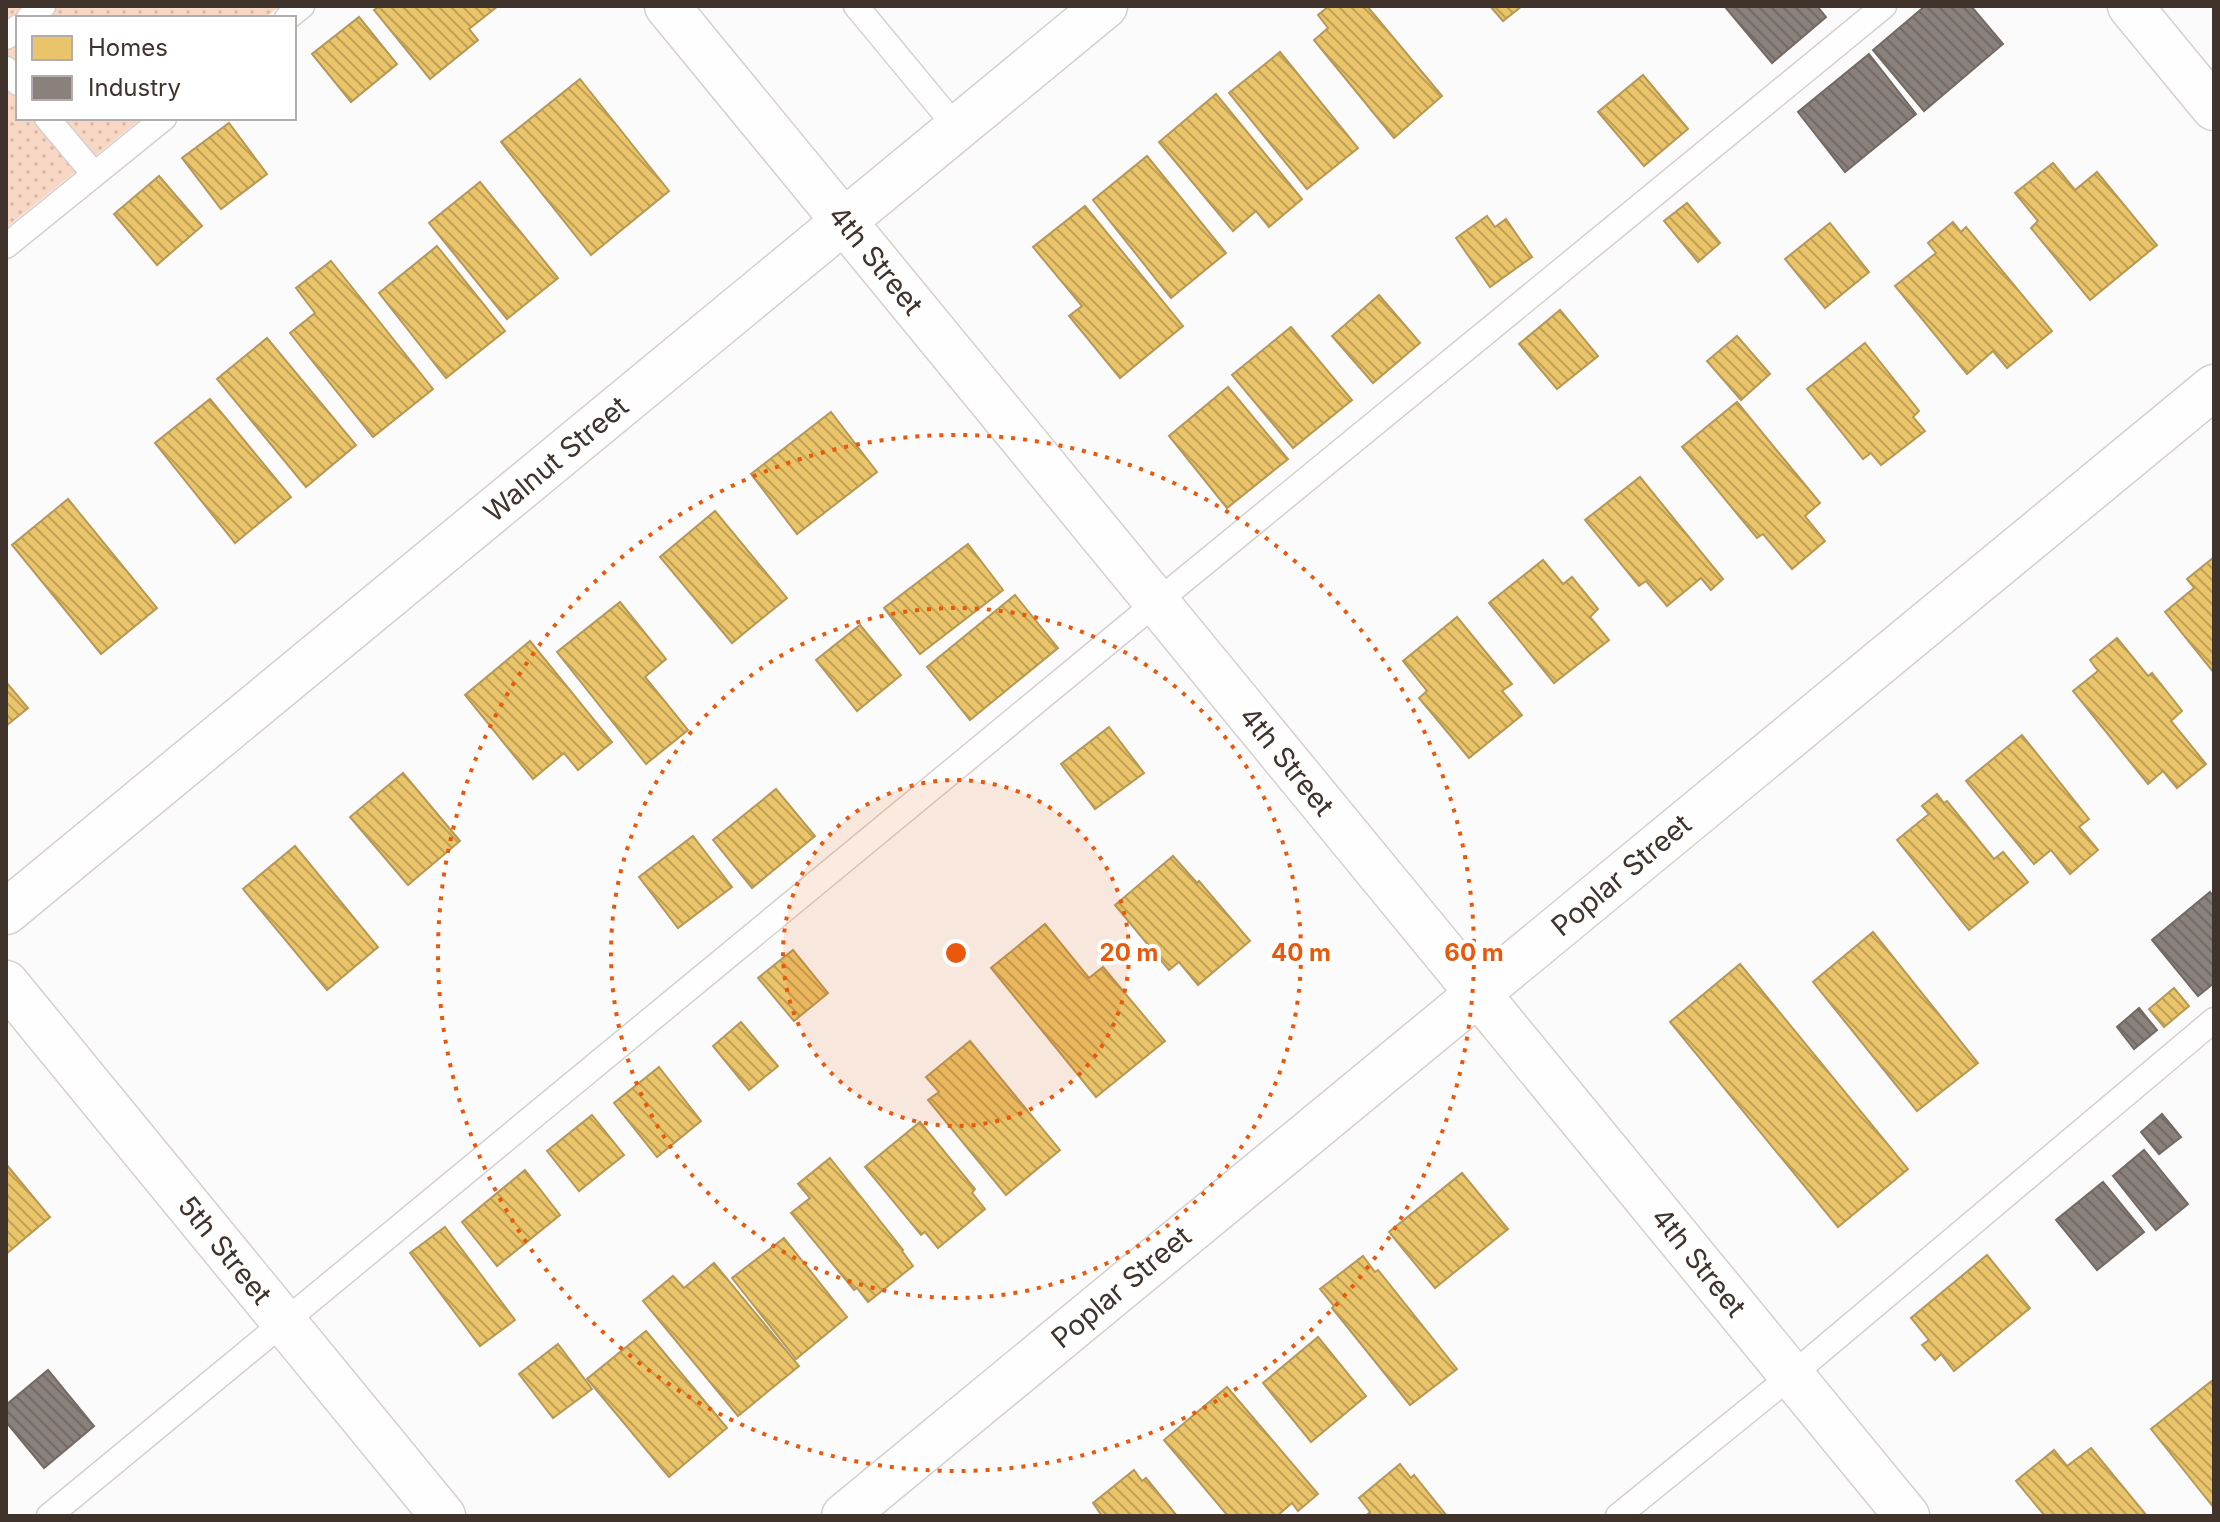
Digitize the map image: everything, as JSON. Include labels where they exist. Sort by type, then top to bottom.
[{"type":"street","name":"4th Street","points":[[667,6],[1907,1516]]},
{"type":"street","name":"Walnut Street","points":[[6,912],[1105,6]]},
{"type":"street","points":[[2130,6],[2214,108]]},
{"type":"street","name":"Poplar Street","points":[[844,1516],[2214,387]]},
{"type":"street","name":"5th Street","points":[[6,983],[443,1516]]},
{"type":"lane","points":[[856,6],[957,128]]},
{"type":"lane","points":[[49,1516],[1884,6]]},
{"type":"lane","points":[[49,120],[94,174]]},
{"type":"lane","points":[[6,246],[162,120]]},
{"type":"lane","points":[[1618,1516],[1792,1375],[2214,1020]]},
{"type":"shaded area","points":[[6,6],[280,6],[268,16],[16,16],[16,120],[140,120],[6,228]]},
{"type":"building: Homes","points":[[380,6],[498,6],[469,29],[478,40],[430,79],[374,10]]},
{"type":"building: Homes","points":[[1329,6],[1367,6],[1442,96],[1394,138],[1314,40],[1328,28],[1318,15]]},
{"type":"building: Homes","points":[[1490,6],[1522,6],[1503,21]]},
{"type":"building: Homes","points":[[359,17],[397,64],[351,102],[312,54]]},
{"type":"building: Homes","points":[[1280,52],[1358,148],[1307,189],[1229,93]]},
{"type":"building: Homes","points":[[1643,75],[1688,129],[1644,166],[1598,112]]},
{"type":"building: Homes","points":[[580,79],[669,191],[591,255],[501,142]]},
{"type":"building: Homes","points":[[1216,94],[1302,199],[1269,227],[1256,211],[1233,231],[1159,142]]},
{"type":"building: Homes","points":[[229,123],[267,174],[221,209],[182,158]]},
{"type":"building: Homes","points":[[1147,156],[1226,253],[1171,298],[1093,200]]},
{"type":"building: Homes","points":[[2053,163],[2075,190],[2097,172],[2157,245],[2090,300],[2031,228],[2038,221],[2015,193]]},
{"type":"building: Homes","points":[[159,176],[202,226],[157,265],[114,214]]},
{"type":"building: Homes","points":[[480,182],[558,278],[507,319],[429,223]]},
{"type":"building: Homes","points":[[1687,203],[1720,243],[1698,262],[1664,221]]},
{"type":"building: Homes","points":[[1085,206],[1183,326],[1120,378],[1069,316],[1082,306],[1033,247]]},
{"type":"building: Homes","points":[[1487,216],[1495,227],[1506,219],[1532,257],[1490,287],[1456,238]]},
{"type":"building: Homes","points":[[1953,222],[1961,232],[1966,227],[2052,331],[2007,368],[1993,351],[1967,374],[1895,286],[1936,253],[1928,243]]},
{"type":"building: Homes","points":[[1830,223],[1869,272],[1825,308],[1785,259]]},
{"type":"building: Homes","points":[[437,246],[505,331],[446,378],[379,293]]},
{"type":"building: Homes","points":[[331,261],[433,389],[373,437],[290,333],[315,313],[296,288]]},
{"type":"building: Homes","points":[[1379,295],[1420,343],[1373,383],[1332,336]]},
{"type":"building: Homes","points":[[1560,310],[1598,356],[1557,389],[1519,344]]},
{"type":"building: Homes","points":[[1291,327],[1352,400],[1293,448],[1232,375]]},
{"type":"building: Homes","points":[[1737,336],[1770,374],[1741,400],[1707,361]]},
{"type":"building: Homes","points":[[267,338],[356,445],[306,487],[217,379]]},
{"type":"building: Homes","points":[[1865,343],[1919,411],[1913,417],[1925,431],[1881,465],[1871,453],[1863,459],[1807,389]]},
{"type":"building: Homes","points":[[1228,387],[1288,459],[1227,508],[1169,436]]},
{"type":"building: Homes","points":[[210,399],[291,497],[235,543],[155,443]]},
{"type":"building: Homes","points":[[1737,402],[1820,503],[1805,516],[1825,541],[1792,569],[1763,534],[1757,538],[1682,447]]},
{"type":"building: Homes","points":[[831,412],[877,472],[797,534],[751,474]]},
{"type":"building: Homes","points":[[1640,477],[1723,579],[1711,590],[1701,578],[1667,606],[1646,581],[1639,586],[1585,520]]},
{"type":"building: Homes","points":[[68,499],[157,608],[101,654],[12,545]]},
{"type":"building: Homes","points":[[715,511],[787,598],[732,643],[660,557]]},
{"type":"building: Homes","points":[[968,544],[1003,590],[920,654],[884,608]]},
{"type":"building: Homes","points":[[2214,557],[2214,673],[2165,612],[2194,588],[2187,579]]},
{"type":"building: Homes","points":[[1543,560],[1563,584],[1572,577],[1598,609],[1590,617],[1609,640],[1554,683],[1489,603]]},
{"type":"building: Homes","points":[[1015,595],[1058,648],[970,720],[927,667]]},
{"type":"building: Homes","points":[[620,602],[666,659],[645,677],[688,730],[646,764],[557,652]]},
{"type":"building: Homes","points":[[1457,617],[1512,684],[1502,691],[1522,715],[1469,758],[1419,698],[1427,691],[1403,661]]},
{"type":"building: Homes","points":[[860,625],[901,675],[857,711],[816,660]]},
{"type":"building: Homes","points":[[2117,638],[2148,676],[2152,673],[2182,711],[2171,721],[2206,764],[2177,788],[2163,771],[2148,784],[2073,691],[2098,671],[2090,660]]},
{"type":"building: Homes","points":[[530,641],[612,742],[578,770],[564,753],[533,779],[465,695]]},
{"type":"building: Homes","points":[[6,682],[28,708],[6,726]]},
{"type":"building: Homes","points":[[1109,727],[1144,773],[1095,809],[1061,764]]},
{"type":"building: Homes","points":[[2022,735],[2089,819],[2079,827],[2098,850],[2070,874],[2051,850],[2034,864],[1966,781]]},
{"type":"building: Homes","points":[[403,773],[460,841],[408,885],[350,817]]},
{"type":"building: Homes","points":[[776,789],[815,836],[752,888],[713,840]]},
{"type":"building: Homes","points":[[1937,794],[1944,803],[1947,801],[1994,859],[2003,852],[2028,882],[1969,930],[1897,840],[1929,814],[1922,806]]},
{"type":"building: Homes","points":[[693,836],[732,887],[678,928],[639,877]]},
{"type":"building: Homes","points":[[295,846],[378,947],[327,990],[243,889]]},
{"type":"building: Homes","points":[[1173,856],[1197,883],[1199,881],[1250,941],[1198,985],[1179,962],[1169,970],[1115,905]]},
{"type":"building: Homes","points":[[1045,924],[1089,978],[1103,967],[1165,1041],[1096,1097],[991,968]]},
{"type":"building: Homes","points":[[1873,932],[1978,1063],[1917,1111],[1813,982]]},
{"type":"building: Homes","points":[[793,950],[828,993],[794,1021],[758,978]]},
{"type":"building: Homes","points":[[1740,964],[1908,1169],[1838,1227],[1670,1022]]},
{"type":"building: Homes","points":[[2174,988],[2189,1006],[2164,1027],[2149,1009]]},
{"type":"building: Homes","points":[[741,1022],[778,1066],[749,1090],[713,1046]]},
{"type":"building: Homes","points":[[970,1041],[1060,1150],[1006,1195],[928,1100],[939,1092],[926,1077]]},
{"type":"building: Homes","points":[[659,1067],[701,1121],[657,1157],[614,1103]]},
{"type":"building: Homes","points":[[592,1115],[624,1155],[579,1191],[547,1151]]},
{"type":"building: Homes","points":[[920,1122],[975,1189],[972,1193],[985,1209],[938,1248],[925,1232],[921,1235],[865,1167]]},
{"type":"building: Homes","points":[[830,1158],[913,1266],[868,1302],[857,1288],[854,1290],[791,1213],[810,1198],[798,1184]]},
{"type":"building: Homes","points":[[6,1164],[50,1217],[6,1254]]},
{"type":"building: Homes","points":[[525,1170],[560,1215],[497,1266],[462,1222]]},
{"type":"building: Homes","points":[[1462,1173],[1508,1229],[1435,1288],[1389,1232]]},
{"type":"building: Homes","points":[[445,1227],[515,1320],[480,1346],[410,1253]]},
{"type":"building: Homes","points":[[784,1238],[847,1317],[796,1359],[732,1278]]},
{"type":"building: Homes","points":[[1987,1255],[2030,1308],[1954,1371],[1941,1354],[1935,1360],[1922,1345],[1929,1340],[1911,1318]]},
{"type":"building: Homes","points":[[1363,1256],[1375,1272],[1378,1270],[1457,1369],[1410,1405],[1320,1289]]},
{"type":"building: Homes","points":[[714,1263],[799,1366],[738,1416],[643,1301],[673,1276],[684,1288]]},
{"type":"building: Homes","points":[[646,1331],[727,1428],[669,1477],[587,1379]]},
{"type":"building: Homes","points":[[1318,1337],[1366,1396],[1311,1442],[1263,1383]]},
{"type":"building: Homes","points":[[558,1344],[592,1389],[553,1418],[519,1374]]},
{"type":"building: Homes","points":[[2214,1379],[2214,1508],[2151,1429]]},
{"type":"building: Homes","points":[[1227,1387],[1318,1494],[1298,1511],[1292,1503],[1277,1516],[1228,1516],[1164,1440]]},
{"type":"building: Homes","points":[[2091,1448],[2147,1516],[2045,1516],[2016,1481],[2054,1450],[2067,1466]]},
{"type":"building: Homes","points":[[1400,1464],[1411,1478],[1414,1475],[1447,1516],[1368,1514],[1370,1512],[1359,1498]]},
{"type":"building: Homes","points":[[1134,1470],[1142,1481],[1146,1478],[1177,1516],[1102,1516],[1093,1503]]},
{"type":"building: Industry","points":[[1817,6],[1826,17],[1772,63],[1726,8]]},
{"type":"building: Industry","points":[[1925,6],[1971,6],[2003,44],[1924,111],[1873,50]]},
{"type":"building: Industry","points":[[1869,54],[1916,114],[1845,172],[1798,112]]},
{"type":"building: Industry","points":[[2210,892],[2214,897],[2214,983],[2198,996],[2152,940]]},
{"type":"building: Industry","points":[[2139,1008],[2157,1030],[2134,1049],[2117,1027]]},
{"type":"building: Industry","points":[[2162,1114],[2181,1137],[2159,1154],[2141,1132]]},
{"type":"building: Industry","points":[[2144,1150],[2188,1204],[2156,1230],[2113,1176]]},
{"type":"building: Industry","points":[[2103,1182],[2144,1232],[2097,1270],[2056,1220]]},
{"type":"building: Industry","points":[[48,1370],[94,1426],[44,1468],[6,1422],[6,1405]]}]
